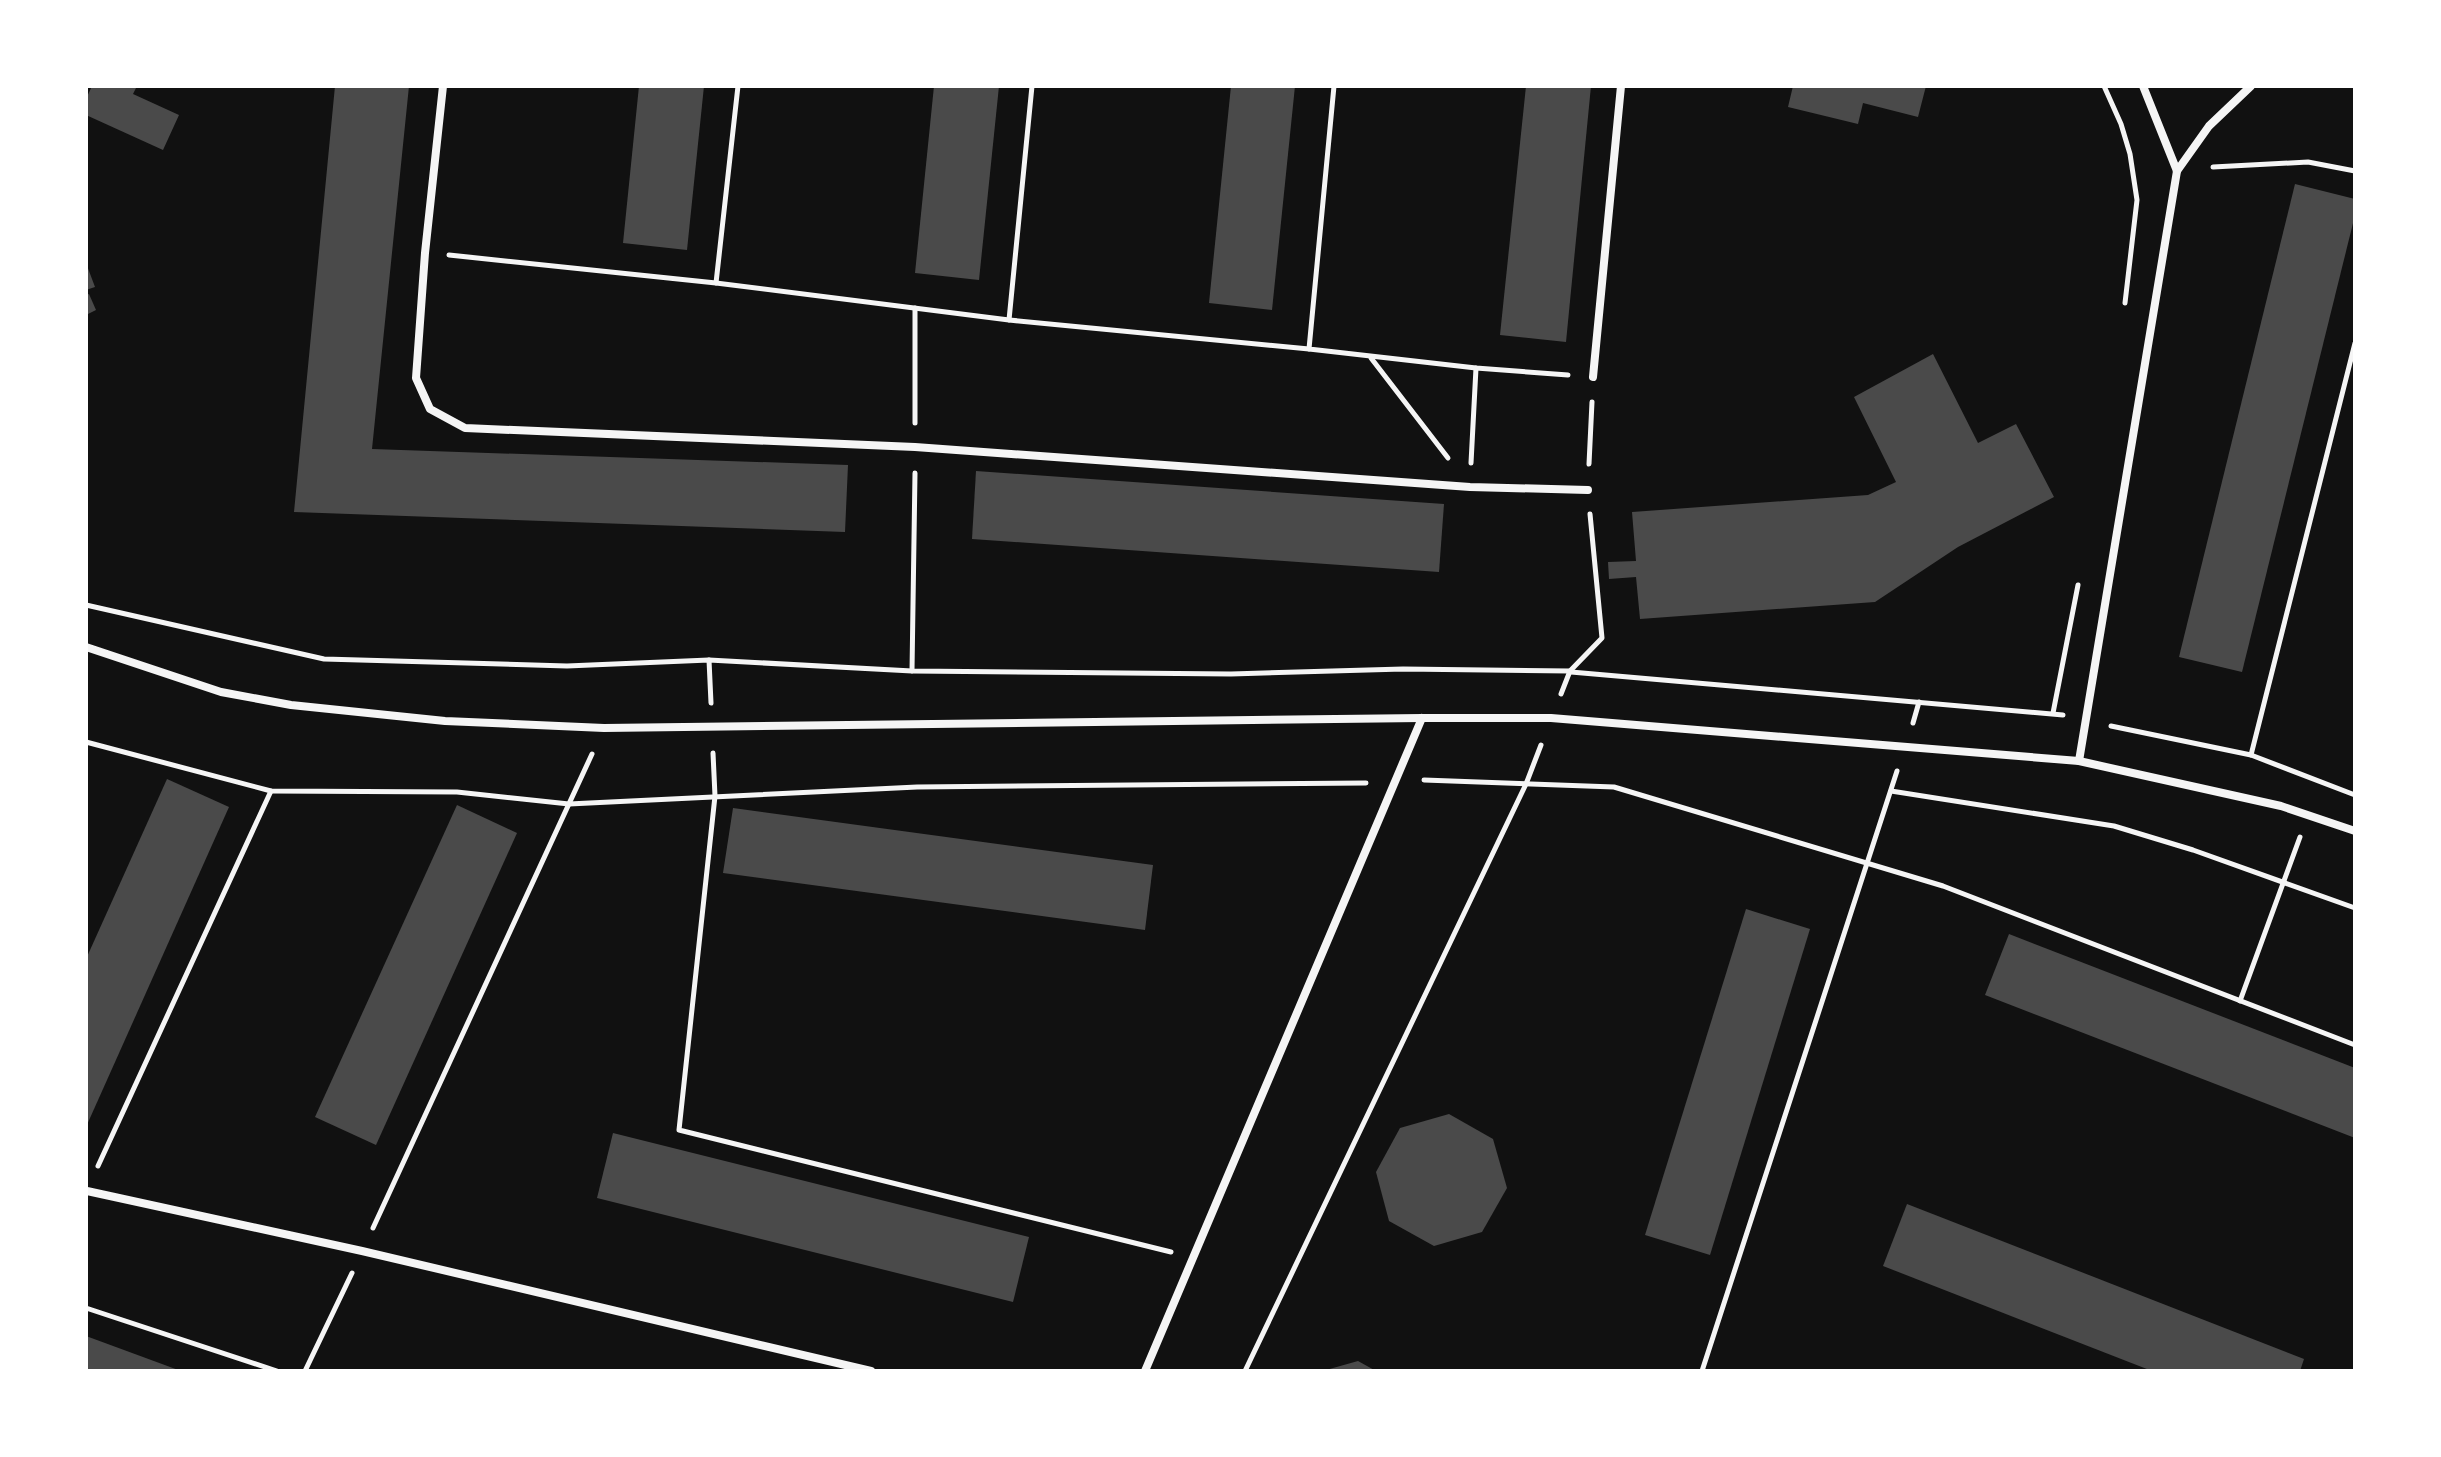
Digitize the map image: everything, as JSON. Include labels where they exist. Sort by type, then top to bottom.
[{"type":"street","points":[[443,86],[425,253],[416,378],[430,409],[465,428],[915,447],[1470,487],[1588,490]]},
{"type":"street","points":[[1593,377],[1621,86]]},
{"type":"street","points":[[2143,86],[2177,171]]},
{"type":"street","points":[[2079,761],[2177,171],[2209,126],[2251,86]]},
{"type":"street","points":[[86,647],[221,692],[291,705],[445,721],[604,728],[1551,718],[2079,761],[2281,806],[2355,831]]},
{"type":"street","points":[[1145,1371],[1422,718]]},
{"type":"street","points":[[87,1191],[362,1251],[871,1371]]},
{"type":"path","points":[[716,283],[738,86]]},
{"type":"path","points":[[1009,320],[1032,86]]},
{"type":"path","points":[[1309,349],[1334,86]]},
{"type":"path","points":[[2104,86],[2121,124],[2137,200],[2125,305]]},
{"type":"path","points":[[2134,179],[2223,166],[2308,162],[2355,171]]},
{"type":"path","points":[[425,253],[716,283],[1009,320],[1476,368],[1593,377],[1588,490],[1602,638],[1570,671],[1526,784],[1245,1371]]},
{"type":"path","points":[[912,671],[915,308]]},
{"type":"path","points":[[2251,755],[2355,343]]},
{"type":"path","points":[[1370,357],[1470,487]]},
{"type":"path","points":[[1470,487],[1476,368]]},
{"type":"path","points":[[2053,713],[2079,582]]},
{"type":"path","points":[[86,605],[324,659],[567,666],[709,660],[912,671],[1231,674],[1403,669],[1570,671],[2053,713],[2251,755],[2355,795]]},
{"type":"path","points":[[709,660],[715,796],[679,1130],[1193,1257]]},
{"type":"path","points":[[1702,1371],[1919,702]]},
{"type":"path","points":[[305,1371],[604,728]]},
{"type":"path","points":[[86,742],[271,791],[457,792],[569,804],[917,787],[1429,780],[1614,787],[1943,886],[2355,1045]]},
{"type":"path","points":[[2240,1001],[2318,780]]},
{"type":"path","points":[[87,1191],[271,791]]},
{"type":"path","points":[[1891,791],[2114,826],[2193,850],[2355,908]]},
{"type":"path","points":[[86,1308],[277,1371]]},
{"type":"building","points":[[92,86],[137,86],[133,94],[179,115],[163,150],[86,115],[86,99]]},
{"type":"building","points":[[335,86],[409,86],[372,449],[848,465],[845,532],[294,512]]},
{"type":"building","points":[[639,86],[704,86],[687,250],[623,243]]},
{"type":"building","points":[[934,86],[999,86],[979,280],[915,273]]},
{"type":"building","points":[[1231,86],[1295,86],[1272,310],[1209,303]]},
{"type":"building","points":[[1526,86],[1591,86],[1566,342],[1500,335]]},
{"type":"building","points":[[1793,86],[1926,86],[1918,117],[1863,103],[1858,124],[1788,107]]},
{"type":"building","points":[[2295,184],[2355,199],[2355,215],[2242,672],[2179,657]]},
{"type":"building","points":[[86,263],[95,287],[86,290]]},
{"type":"building","points":[[89,294],[96,310],[86,315],[86,295]]},
{"type":"building","points":[[1933,354],[1978,443],[2016,424],[2054,497],[1958,547],[1875,602],[1640,619],[1636,577],[1609,579],[1608,562],[1636,561],[1632,512],[1868,495],[1896,482],[1854,397]]},
{"type":"building","points":[[976,471],[1444,504],[1439,572],[972,539]]},
{"type":"building","points":[[167,779],[229,807],[86,1127],[86,959]]},
{"type":"building","points":[[457,805],[517,833],[376,1145],[315,1117]]},
{"type":"building","points":[[733,808],[1153,865],[1145,930],[723,873]]},
{"type":"building","points":[[1746,909],[1810,929],[1710,1255],[1645,1235]]},
{"type":"building","points":[[2009,934],[2355,1068],[2355,1138],[1985,995]]},
{"type":"building","points":[[1449,1114],[1493,1139],[1507,1188],[1482,1232],[1434,1246],[1389,1221],[1376,1172],[1400,1128]]},
{"type":"building","points":[[613,1133],[1029,1237],[1013,1302],[597,1198]]},
{"type":"building","points":[[1907,1204],[2304,1359],[2300,1371],[2152,1371],[1883,1266]]},
{"type":"building","points":[[86,1336],[181,1371],[86,1371]]},
{"type":"building","points":[[1358,1361],[1376,1371],[1326,1371],[1326,1370]]}]
